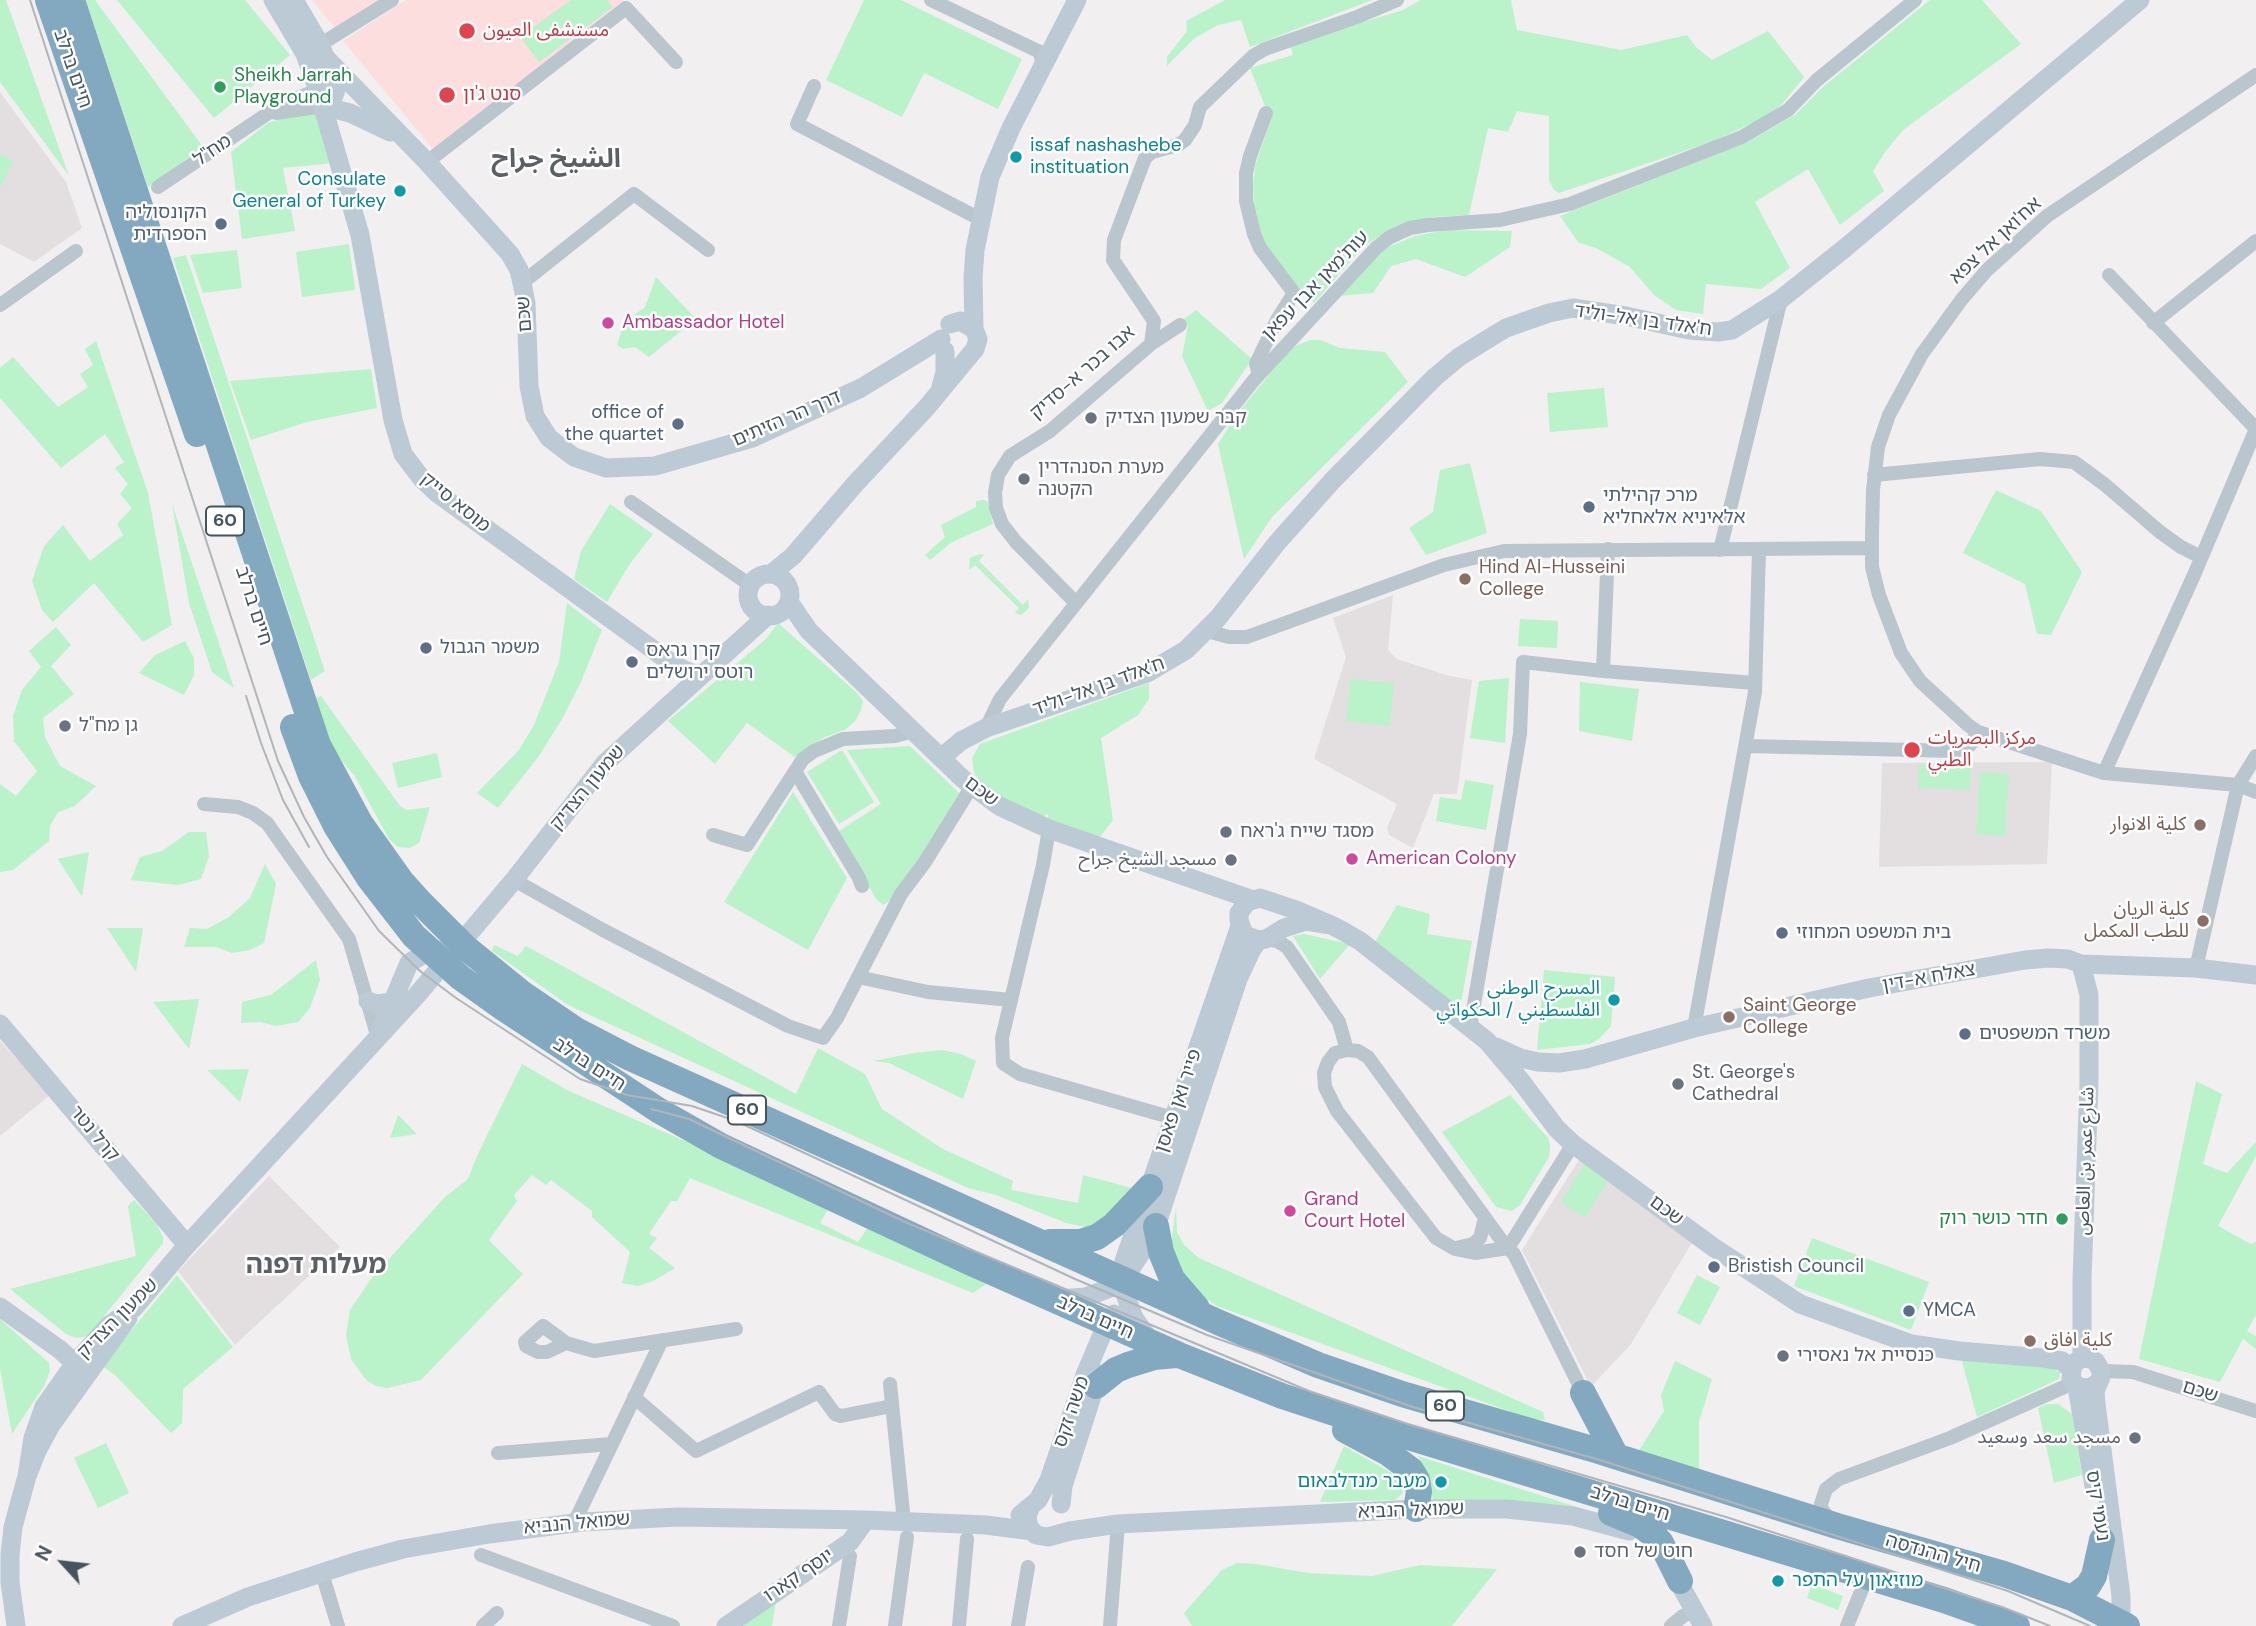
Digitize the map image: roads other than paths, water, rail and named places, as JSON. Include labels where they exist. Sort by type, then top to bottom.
[{"type":"highway","name":"חיים ברלב","points":[[48,0],[303,754],[327,809],[346,844],[381,894],[446,950],[503,1008],[697,1133],[776,1172],[1179,1355],[1282,1396],[1867,1577]]},
{"type":"highway","name":"חיים ברלב","points":[[72,0],[318,745],[349,805],[384,858],[419,902],[446,950],[594,1040],[1088,1263],[1118,1291],[1164,1297],[1318,1365],[1365,1382],[1735,1493]]},
{"type":"highway","points":[[1040,1241],[1081,1242],[1097,1237],[1114,1225],[1150,1187]]},
{"type":"highway","points":[[1156,1226],[1161,1252],[1172,1279],[1206,1317]]},
{"type":"highway","points":[[1096,1386],[1116,1370],[1128,1365],[1154,1357],[1179,1355]]},
{"type":"highway","points":[[1539,1433],[1563,1432],[1571,1427],[1580,1411],[1583,1393]]},
{"type":"highway","points":[[1583,1393],[1616,1456]]},
{"type":"highway","points":[[1282,1396],[1403,1463],[1417,1480],[1419,1492],[1416,1509]]},
{"type":"highway","points":[[1496,1464],[1640,1525],[1661,1543],[1680,1581]]},
{"type":"highway","name":"חיל ההנדסה","points":[[1735,1493],[1837,1526],[2004,1574],[2072,1598],[2114,1622]]},
{"type":"highway","points":[[2072,1598],[2088,1586],[2094,1576],[2102,1540]]},
{"type":"highway","name":"60","points":[[1867,1577],[2017,1626]]},
{"type":"street","name":"שכם","points":[[273,0],[317,52],[427,162],[510,254],[520,270],[526,303],[529,386],[533,407],[541,426],[557,446],[588,463],[606,468],[621,468]]},
{"type":"street","name":"שכם","points":[[294,0],[317,52],[326,95],[350,113],[411,146]]},
{"type":"street","points":[[317,52],[392,0]]},
{"type":"street","points":[[931,0],[1042,60]]},
{"type":"street","points":[[778,578],[855,484],[938,394],[977,344],[972,278],[980,219],[990,177],[1066,0]]},
{"type":"street","points":[[1042,60],[1077,0]]},
{"type":"street","name":"אבו בכר א-סדיק","points":[[1076,603],[1002,524],[996,508],[995,493],[998,474],[1010,456],[1050,431],[1151,344],[1154,321],[1113,260],[1114,240],[1145,158],[1152,152],[1178,145],[1185,140],[1195,125],[1200,107],[1252,56],[1265,48],[1357,17],[1397,0]]},
{"type":"street","name":"עות'מאן אבן עפאן","points":[[986,728],[1000,699],[1259,374],[1359,264],[1390,237],[1410,228],[1500,220],[1570,204],[1742,137],[1788,110],[1817,80],[1915,0]]},
{"type":"street","name":"ח'אלד בן אל-וליד","points":[[941,758],[961,741],[986,728],[1147,673],[1186,650],[1207,631],[1276,544],[1340,472],[1435,377],[1459,357],[1506,328],[1573,308],[1626,316],[1669,327],[1718,332],[1732,330],[1781,299],[1845,248],[2140,0]]},
{"type":"street","points":[[427,162],[626,8],[676,62]]},
{"type":"street","name":"אח'ואן אל צפא","points":[[1979,732],[1920,681],[1901,653],[1879,595],[1872,567],[1874,475],[1878,447],[1889,415],[1940,326],[1987,271],[2047,216],[2256,75]]},
{"type":"street","points":[[814,86],[797,124],[980,219]]},
{"type":"street","points":[[326,95],[356,97],[375,108]]},
{"type":"street","name":"מח\"ל","points":[[158,187],[268,115],[326,95]]},
{"type":"street","name":"מוסא סייק","points":[[326,95],[360,235],[393,420],[404,454],[412,467],[437,493],[673,664],[688,672],[702,675]]},
{"type":"street","points":[[1259,374],[1256,364],[1276,320],[1294,293],[1260,248],[1246,201],[1250,156],[1266,113]]},
{"type":"street","points":[[522,283],[634,194],[708,250]]},
{"type":"street","points":[[2153,323],[2256,241]]},
{"type":"street","points":[[0,305],[76,251]]},
{"type":"street","points":[[2104,773],[2256,429],[2109,275]]},
{"type":"street","name":"דרך הר הזיתים","points":[[938,394],[945,372],[945,338],[965,301],[972,278]]},
{"type":"street","points":[[1720,550],[1781,299]]},
{"type":"street","points":[[967,357],[952,357],[945,338],[960,321],[974,329]]},
{"type":"street","points":[[1151,344],[1180,325]]},
{"type":"street","name":"דרך הר הזיתים","points":[[621,468],[655,466],[752,438],[861,388],[945,338]]},
{"type":"street","points":[[1874,475],[2040,459],[2074,462],[2160,532],[2201,557]]},
{"type":"street","points":[[631,502],[750,585]]},
{"type":"street","points":[[1207,631],[1228,637],[1247,637],[1421,573],[1485,555],[1529,550],[1872,548]]},
{"type":"street","points":[[1603,671],[1608,550]]},
{"type":"street","points":[[1693,1028],[1746,746],[1755,682],[1759,550]]},
{"type":"street","points":[[759,576],[778,578],[790,591],[778,610],[759,613],[750,604],[750,585],[759,576]]},
{"type":"street","name":"שמעון הצדיק","points":[[16,1626],[10,1582],[13,1527],[27,1476],[29,1455],[44,1407],[75,1372],[109,1325],[134,1308],[187,1245],[378,1038],[446,950],[514,880],[606,763],[778,610]]},
{"type":"street","name":"שכם","points":[[778,610],[809,631],[941,758],[999,806],[1049,829],[1198,881],[1226,900],[1250,910],[1331,925],[1360,941],[1487,1041],[1521,1080],[1557,1129],[1573,1144],[1713,1247],[1800,1304],[1911,1344],[2062,1361],[2076,1374]]},
{"type":"street","points":[[1470,1028],[1520,734],[1524,662],[1603,671],[1755,682]]},
{"type":"street","points":[[713,835],[747,845],[803,759],[814,751],[843,739],[895,736],[914,731]]},
{"type":"street","points":[[1746,746],[1957,751],[1969,746],[1979,732],[2104,773],[2238,785],[2256,792]]},
{"type":"street","points":[[2196,968],[2238,785],[2256,756]]},
{"type":"street","points":[[796,771],[862,886]]},
{"type":"street","points":[[514,880],[603,930],[788,1026],[823,1038],[837,1018],[901,894],[925,862],[972,786]]},
{"type":"street","points":[[204,804],[239,807],[267,823],[349,939],[378,1038]]},
{"type":"street","points":[[1049,829],[1002,1038],[1003,1063],[1010,1069],[1106,1101],[1173,1118]]},
{"type":"street","points":[[1266,938],[1280,923],[1278,909],[1250,910],[1247,936],[1277,941],[1287,947],[1339,1022],[1347,1050]]},
{"type":"street","name":"פייר ואן פאסן","points":[[1118,1291],[1124,1261],[1173,1118],[1250,910]]},
{"type":"street","name":"שכם","points":[[1266,938],[1284,928],[1306,921],[1331,925]]},
{"type":"street","name":"פייר ואן פאסן","points":[[1118,1291],[1156,1226],[1238,979],[1252,949],[1266,938]]},
{"type":"street","name":"שמעון הצדיק","points":[[378,1038],[409,963],[446,950]]},
{"type":"street","name":"צאלח א-דין","points":[[1487,1041],[1520,1058],[1559,1063],[1611,1053],[1693,1028],[1869,988],[2025,960],[2068,959],[2081,964],[2196,968],[2256,975]]},
{"type":"street","name":"شارع عمر بن العاص","points":[[2076,1374],[2089,1083],[2089,995],[2081,964]]},
{"type":"street","points":[[858,976],[928,992],[1011,1000]]},
{"type":"street","points":[[368,1001],[377,1004],[392,1002]]},
{"type":"street","name":"קרל נטר","points":[[0,1024],[187,1245]]},
{"type":"street","points":[[1573,1144],[1508,1248],[1475,1253],[1455,1249],[1436,1238],[1331,1100],[1325,1087],[1324,1073],[1335,1053],[1359,1051],[1368,1057],[1485,1218],[1508,1248],[1514,1254],[1583,1393]]},
{"type":"street","points":[[1455,1249],[1466,1247],[1480,1238],[1485,1218]]},
{"type":"street","points":[[1052,1299],[1081,1298],[1118,1291],[1151,1342]]},
{"type":"street","name":"משה זקס","points":[[1034,1504],[1049,1480],[1085,1375],[1107,1323],[1117,1310],[1118,1291]]},
{"type":"street","points":[[0,1309],[75,1372]]},
{"type":"street","name":"משה זקס","points":[[1063,1507],[1063,1486],[1096,1386],[1107,1323]]},
{"type":"street","points":[[566,1343],[594,1351],[736,1329]]},
{"type":"street","points":[[574,1523],[662,1340]]},
{"type":"street","points":[[1837,1526],[1825,1514],[1821,1504],[1826,1489],[1839,1479],[1985,1424],[2096,1362],[2100,1376],[2090,1388],[2076,1374]]},
{"type":"street","name":"שכם","points":[[2100,1376],[2133,1372],[2256,1411]]},
{"type":"street","name":"נעמי קיס","points":[[2076,1374],[2114,1622]]},
{"type":"street","name":"נעמי קיס","points":[[2100,1376],[2095,1391],[2096,1404],[2121,1596],[2114,1622]]},
{"type":"street","points":[[890,1384],[906,1529],[895,1626]]},
{"type":"street","points":[[634,1397],[695,1451],[818,1392],[835,1414],[842,1416],[892,1406]]},
{"type":"street","points":[[498,1453],[612,1444]]},
{"type":"street","points":[[1050,1498],[1063,1507],[1066,1522],[1059,1533],[1042,1537],[1032,1531],[1027,1517],[1034,1504],[1050,1498]]},
{"type":"street","name":"שמואל הנביא","points":[[182,1626],[248,1597],[321,1573],[403,1549],[489,1534],[574,1523],[678,1517],[866,1520],[906,1529],[986,1525],[1014,1519],[1034,1504]]},
{"type":"street","name":"שמואל הנביא","points":[[1063,1507],[1092,1520],[1118,1524]]},
{"type":"street","name":"שמואל הנביא","points":[[1059,1533],[1118,1524],[1416,1509],[1507,1509],[1573,1516],[1615,1526],[1650,1543],[1680,1581],[1699,1618]]},
{"type":"street","name":"יוסף קארו","points":[[726,1626],[850,1542],[866,1520]]},
{"type":"street","points":[[1110,1626],[1118,1524]]},
{"type":"street","name":"שמואל הנביא","points":[[986,1525],[1032,1531]]},
{"type":"street","points":[[959,1626],[967,1539]]},
{"type":"street","points":[[481,1555],[673,1626]]},
{"type":"street","points":[[839,1626],[849,1556]]},
{"type":"street","points":[[1018,1626],[1028,1567]]},
{"type":"street","points":[[321,1573],[338,1626]]},
{"type":"street","points":[[1847,1626],[1867,1577]]},
{"type":"street","points":[[483,1626],[498,1613]]},
{"type":"street","points":[[1671,1626],[1683,1616],[1699,1618]]},
{"type":"tram line","points":[[30,0],[278,761],[304,817],[327,857],[379,931],[420,971],[456,998],[580,1079],[627,1095],[692,1106],[736,1121],[1075,1279],[1207,1335],[1413,1407],[1600,1460],[2008,1591],[2090,1626]]},
{"type":"tram line","points":[[246,696],[283,800],[309,847]]},
{"type":"tram line","points":[[651,1109],[689,1119],[905,1222],[1309,1391],[1408,1424],[1726,1517],[2002,1607],[2050,1626]]},
{"type":"place","name":"مستشفى العيون","points":[[467,31]]},
{"type":"place","name":"Sheikh Jarrah Playground","points":[[220,87]]},
{"type":"place","name":"סנט ג'ון","points":[[447,95]]},
{"type":"place","name":"issaf nashashebe instituation","points":[[1016,157]]},
{"type":"place","name":"Consulate General of Turkey","points":[[400,191]]},
{"type":"place","name":"הקונסוליה הספרדית","points":[[221,224]]},
{"type":"place","name":"Ambassador Hotel","points":[[608,323]]},
{"type":"place","name":"קבר שמעון הצדיק","points":[[1091,418]]},
{"type":"place","name":"office of the quartet","points":[[678,424]]},
{"type":"place","name":"מערת הסנהדרין הקטנה","points":[[1024,479]]},
{"type":"place","name":"מרכ קהילתי אלאיניא אלאחליא","points":[[1589,507]]},
{"type":"place","name":"Hind Al-Husseini College","points":[[1465,579]]},
{"type":"place","name":"משמר הגבול","points":[[426,648]]},
{"type":"place","name":"קרן גראס רוטס ירושלים","points":[[632,662]]},
{"type":"place","name":"גן מח\"ל","points":[[65,726]]},
{"type":"place","name":"مركز البصريات الطبي","points":[[1912,750]]},
{"type":"place","name":"كلية الانوار","points":[[2200,825]]},
{"type":"place","name":"מסגד שייח ג'ראח","points":[[1226,832]]},
{"type":"place","name":"American Colony","points":[[1352,859]]},
{"type":"place","name":"مسجد الشيخ جراح","points":[[1231,860]]},
{"type":"place","name":"كلية الريان للطب المكمل","points":[[2203,921]]},
{"type":"place","name":"בית המשפט המחוזי","points":[[1782,933]]},
{"type":"place","name":"المسرح الوطني الفلسطيني / الحكواتي","points":[[1614,1000]]},
{"type":"place","name":"Saint George College","points":[[1729,1017]]},
{"type":"place","name":"משרד המשפטים","points":[[1965,1034]]},
{"type":"place","name":"St. George's Cathedral","points":[[1678,1084]]},
{"type":"place","name":"Grand Court Hotel","points":[[1290,1211]]},
{"type":"place","name":"חדר כושר רוק","points":[[2062,1219]]},
{"type":"place","name":"Bristish Council","points":[[1714,1267]]},
{"type":"place","name":"YMCA","points":[[1909,1311]]},
{"type":"place","name":"كلية افاق","points":[[2030,1341]]},
{"type":"place","name":"כנסיית אל נאסירי","points":[[1783,1356]]},
{"type":"place","name":"مسجد سعد وسعيد","points":[[2135,1438]]},
{"type":"place","name":"מעבר מנדלבאום","points":[[1441,1482]]},
{"type":"place","name":"חוט של חסד","points":[[1580,1552]]},
{"type":"place","name":"מוזיאון על התפר","points":[[1778,1581]]},
{"type":"district","name":"الشيخ جراح","points":[[556,160]]},
{"type":"district","name":"מעלות דפנה","points":[[316,1266]]}]
